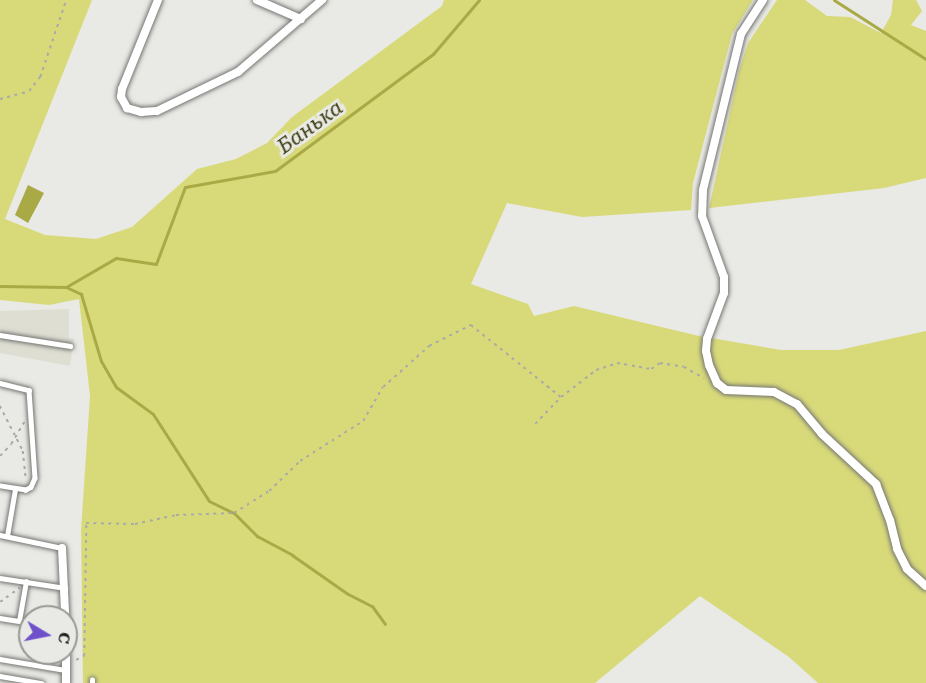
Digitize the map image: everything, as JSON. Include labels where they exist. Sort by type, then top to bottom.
[{"type":"street","points":[[158,0],[120,97],[127,108],[141,112],[157,111],[203,91],[238,72],[322,0]]},
{"type":"street","points":[[257,0],[301,19]]},
{"type":"street","points":[[762,0],[741,34],[703,190],[702,216],[724,277],[724,293],[707,339],[706,351],[713,376],[726,390],[774,392],[797,404],[822,434],[876,484],[891,520],[897,549],[907,569],[926,586]]},
{"type":"street","points":[[62,548],[65,605]]},
{"type":"street","points":[[66,665],[66,683]]},
{"type":"lane","points":[[0,335],[70,346]]},
{"type":"lane","points":[[0,383],[24,387],[30,394],[35,478],[32,487],[26,490],[0,486]]},
{"type":"lane","points":[[7,536],[15,489]]},
{"type":"lane","points":[[0,535],[62,548]]},
{"type":"lane","points":[[0,578],[65,588]]},
{"type":"lane","points":[[22,605],[26,582]]},
{"type":"lane","points":[[0,618],[18,621]]},
{"type":"lane","points":[[0,659],[66,670]]},
{"type":"lane","points":[[0,676],[41,683]]},
{"type":"path","points":[[0,99],[29,91],[40,77],[66,0]]},
{"type":"path","points":[[78,656],[84,656],[86,523],[135,524],[176,515],[234,513],[269,491],[300,461],[363,421],[383,387],[429,346],[471,325],[561,397]]},
{"type":"path","points":[[535,424],[561,397],[596,370],[617,363],[651,369],[660,363],[684,367],[696,376],[706,379],[713,376]]},
{"type":"path","points":[[0,406],[16,436],[27,470],[26,490]]},
{"type":"path","points":[[0,456],[26,419]]},
{"type":"path","points":[[0,602],[26,582]]},
{"type":"shaded area","points":[[0,0],[92,0],[5,219],[45,235],[96,239],[132,227],[197,169],[236,159],[267,143],[292,117],[442,6],[444,0],[753,0],[732,34],[693,183],[691,210],[582,217],[507,203],[471,284],[528,304],[534,316],[574,306],[699,336],[781,350],[839,350],[926,331],[926,683],[818,683],[789,657],[700,596],[595,683],[83,683],[81,530],[90,396],[79,299],[49,305],[0,300]]},
{"type":"shaded area","points":[[777,0],[805,0],[827,16],[850,17],[881,33],[891,15],[893,0],[916,0],[922,11],[911,25],[926,31],[926,178],[884,188],[709,208],[739,71],[748,43]]},
{"type":"shaded area","points":[[28,185],[44,193],[28,223],[15,215]]},
{"type":"shaded area","points":[[69,309],[69,338],[74,339],[70,366],[0,353],[0,311]]},
{"type":"waterway","name":"Банька","points":[[0,286],[66,287],[116,258],[156,264],[185,187],[275,171],[433,54],[479,0]]},
{"type":"waterway","name":"Банька","points":[[834,0],[926,59]]},
{"type":"waterway","points":[[66,287],[81,294],[101,361],[116,387],[153,414],[209,501],[234,513],[257,536],[292,555],[348,594],[372,606],[385,624]]}]
